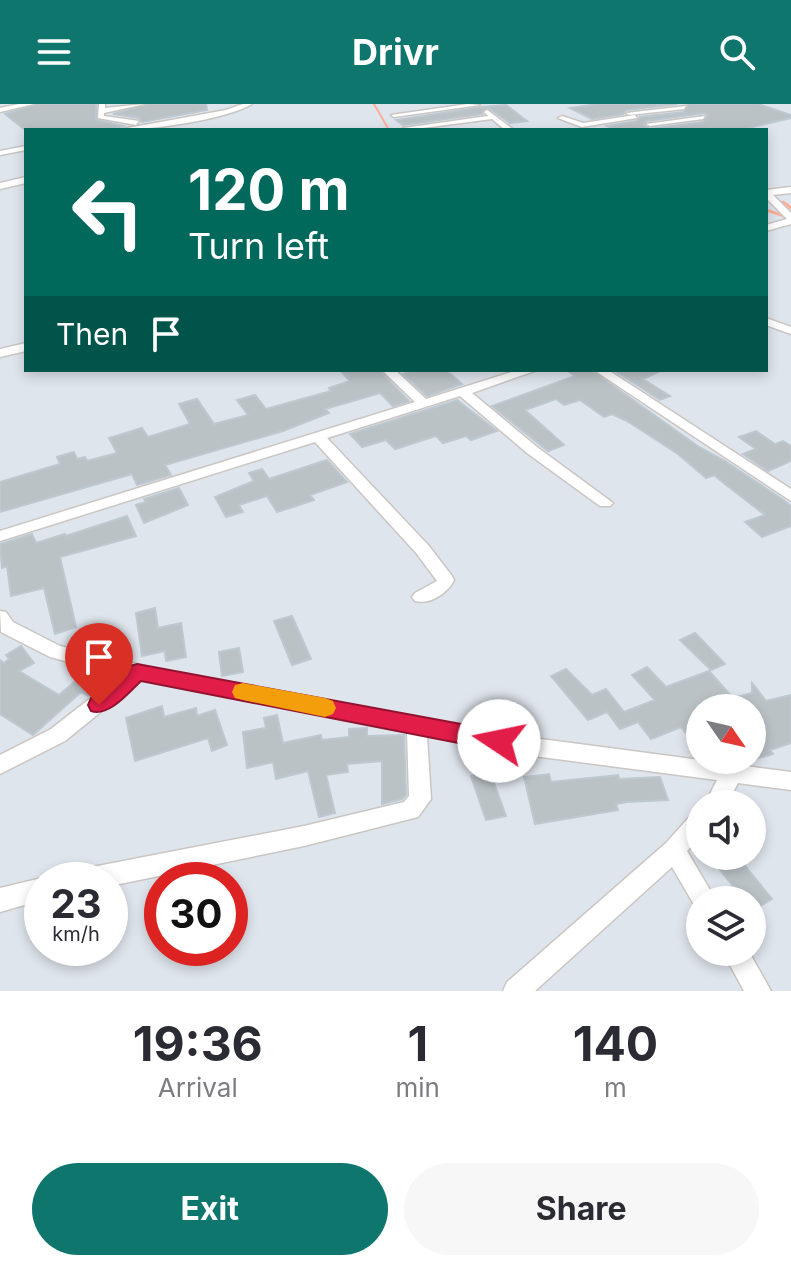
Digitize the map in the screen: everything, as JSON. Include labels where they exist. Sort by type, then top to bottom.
[{"type":"street","points":[[0,110],[30,104]]},
{"type":"street","points":[[142,104],[101,107],[100,117],[121,125],[146,125],[227,112],[249,104]]},
{"type":"street","points":[[394,115],[476,104],[507,128]]},
{"type":"street","points":[[620,104],[632,115],[659,128]]},
{"type":"street","points":[[562,118],[583,125],[684,107]]},
{"type":"street","points":[[121,125],[144,116]]},
{"type":"street","points":[[407,128],[495,117]]},
{"type":"street","points":[[650,124],[703,117]]},
{"type":"street","points":[[146,125],[153,128]]},
{"type":"street","points":[[0,153],[24,148]]},
{"type":"street","points":[[0,186],[24,180]]},
{"type":"street","points":[[768,193],[791,190]]},
{"type":"street","points":[[768,194],[791,220],[768,227]]},
{"type":"street","points":[[768,322],[791,331]]},
{"type":"street","points":[[0,353],[24,347]]},
{"type":"street","points":[[390,372],[423,403]]},
{"type":"street","points":[[0,536],[524,372]]},
{"type":"street","points":[[603,372],[788,491]]},
{"type":"street","points":[[462,391],[532,450],[605,503]]},
{"type":"street","points":[[317,436],[423,550],[446,580],[443,586],[421,597]]},
{"type":"street","points":[[0,617],[7,627],[56,652],[80,655],[137,672],[526,746],[686,768]]},
{"type":"street","points":[[0,765],[58,735],[137,672]]},
{"type":"street","points":[[128,871],[304,836],[410,810],[420,799],[417,725]]},
{"type":"street","points":[[734,774],[791,781]]},
{"type":"street","points":[[516,991],[686,837]]},
{"type":"street","points":[[674,850],[696,886]]},
{"type":"street","points":[[0,900],[24,894]]},
{"type":"street","points":[[743,966],[758,991]]},
{"type":"building","points":[[37,104],[96,104],[96,120],[123,126],[24,129],[5,114]]},
{"type":"building","points":[[148,104],[206,104],[207,110],[142,122],[139,118],[113,114]]},
{"type":"building","points":[[598,104],[677,104],[626,110],[623,114],[592,119],[570,108]]},
{"type":"building","points":[[688,104],[758,104],[791,115],[791,118],[748,128],[658,128],[703,122],[708,115],[705,113],[646,121],[643,125],[648,128],[607,126],[637,121],[640,117],[684,112]]},
{"type":"building","points":[[506,105],[527,121],[510,123],[487,107],[482,114],[403,125],[396,120],[482,107]]},
{"type":"building","points":[[342,372],[381,372],[409,401],[393,406],[380,393],[325,409],[329,413],[283,431],[165,465],[171,475],[137,485],[132,474],[0,512],[0,482],[60,464],[57,457],[74,452],[77,459],[85,457],[87,461],[117,453],[109,438],[142,428],[148,437],[190,424],[179,404],[197,399],[214,424],[248,415],[237,400],[255,395],[266,409],[331,391],[329,388],[350,381]]},
{"type":"building","points":[[448,372],[462,384],[427,396],[403,374]]},
{"type":"building","points":[[569,372],[594,372],[699,447],[782,499],[791,506],[791,526],[762,537],[745,522],[765,515],[714,475],[706,478],[678,454],[627,421],[612,414],[604,417],[580,400],[564,405],[556,399],[525,410],[564,445],[548,451],[492,406],[575,376]]},
{"type":"building","points":[[617,372],[658,372],[643,379],[670,396],[660,400]]},
{"type":"building","points":[[457,400],[497,431],[471,440],[466,436],[443,443],[436,436],[395,449],[386,440],[362,447],[350,434]]},
{"type":"building","points":[[756,431],[775,444],[783,441],[791,446],[791,461],[768,471],[743,454],[756,449],[739,437]]},
{"type":"building","points":[[327,460],[347,482],[310,495],[314,500],[293,507],[277,512],[267,496],[239,505],[243,512],[226,517],[215,497],[254,481],[249,473],[262,469],[269,479]]},
{"type":"building","points":[[179,488],[188,505],[144,523],[136,505],[146,502],[144,499]]},
{"type":"building","points":[[127,516],[136,536],[60,557],[76,627],[55,634],[44,588],[11,596],[7,566],[2,568],[0,544],[32,534],[36,543]]},
{"type":"building","points":[[155,608],[158,628],[181,623],[186,657],[166,661],[165,651],[142,656],[136,613]]},
{"type":"building","points":[[292,616],[311,659],[292,665],[274,621]]},
{"type":"building","points":[[695,633],[725,664],[711,670],[680,640]]},
{"type":"building","points":[[21,646],[34,663],[19,671],[59,695],[87,671],[106,682],[88,696],[81,692],[33,735],[0,714],[0,660],[4,663],[9,659],[6,655]]},
{"type":"building","points":[[239,648],[243,672],[222,676],[219,652]]},
{"type":"building","points":[[647,667],[666,687],[709,671],[729,694],[686,694],[686,733],[681,727],[651,739],[638,722],[620,729],[607,712],[588,720],[551,676],[566,669],[592,695],[606,689],[624,712],[655,700],[632,675]]},
{"type":"building","points":[[752,683],[761,694],[748,694],[752,693]]},
{"type":"building","points":[[791,695],[791,743],[770,750],[773,754],[766,756],[766,701]]},
{"type":"building","points":[[162,706],[164,717],[196,708],[197,716],[215,710],[227,745],[212,751],[208,738],[135,761],[126,718]]},
{"type":"building","points":[[277,715],[283,743],[321,735],[322,740],[349,737],[349,729],[367,728],[367,736],[404,735],[406,795],[382,804],[382,761],[347,764],[348,772],[326,775],[335,813],[319,817],[308,771],[276,779],[273,762],[247,768],[243,732],[266,728],[264,718]]},
{"type":"building","points":[[490,772],[506,816],[486,820],[471,776]]},
{"type":"building","points":[[549,774],[551,782],[618,775],[619,779],[660,777],[668,800],[627,802],[616,804],[618,810],[535,824],[524,777]]},
{"type":"building","points":[[720,870],[748,870],[761,886],[733,886]]},
{"type":"waterway","points":[[374,104],[388,128]]},
{"type":"waterway","points":[[783,202],[791,208]]},
{"type":"waterway","points":[[768,211],[791,218]]},
{"type":"slow traffic","points":[[243,692],[325,708]]},
{"type":"route","points":[[99,705],[137,672],[499,741]]}]
